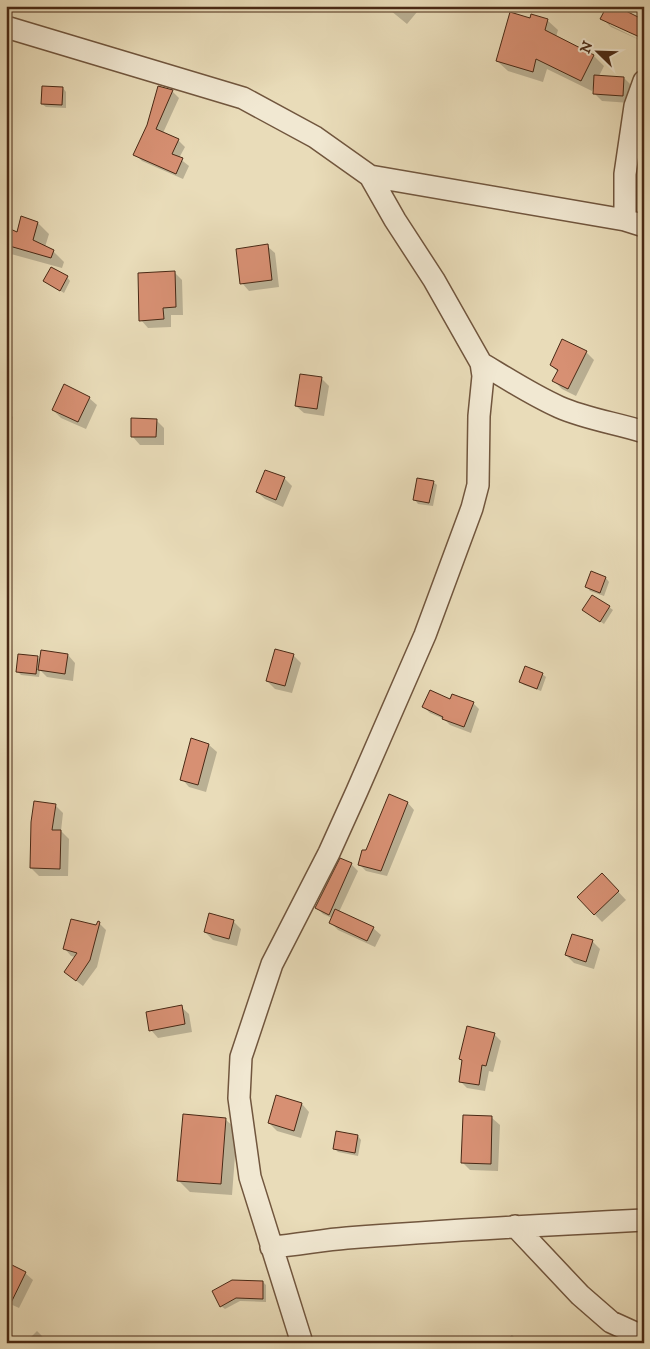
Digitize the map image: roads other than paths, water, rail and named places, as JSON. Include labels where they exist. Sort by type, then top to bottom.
[{"type":"street","points":[[6,27],[244,98],[315,137],[370,176],[395,220],[434,280],[481,363],[483,376],[479,416],[478,485],[472,508],[425,635],[358,791],[329,854],[272,964],[241,1057],[239,1098],[250,1178],[302,1343]]},
{"type":"street","points":[[370,176],[635,223],[624,174],[635,106],[644,81]]},
{"type":"street","points":[[481,363],[524,389],[559,407],[644,432]]},
{"type":"street","points":[[271,1247],[344,1238],[515,1226],[644,1220]]},
{"type":"street","points":[[515,1226],[580,1295],[611,1322],[644,1337]]}]
